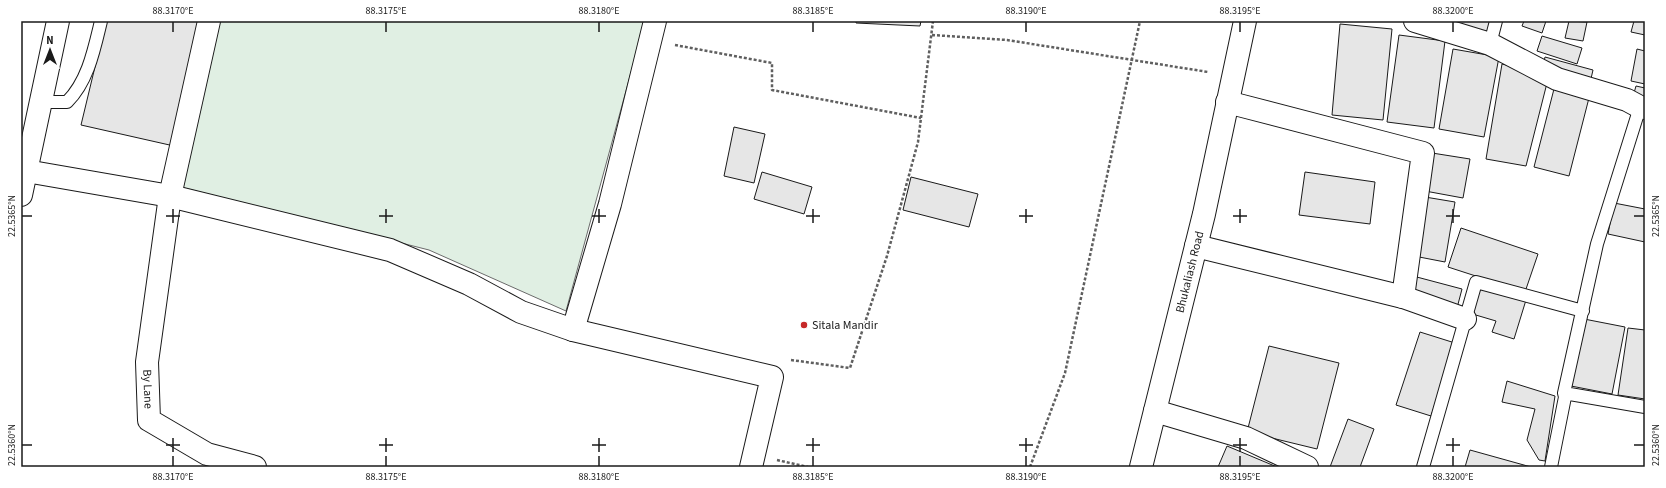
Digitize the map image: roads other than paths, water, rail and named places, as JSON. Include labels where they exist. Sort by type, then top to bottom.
[{"type":"street","points":[[21,195],[58,21]]},
{"type":"street","points":[[170,196],[209,21]]},
{"type":"street","name":"Bhukaliash Road","points":[[1141,467],[1196,246],[1245,21]]},
{"type":"street","points":[[1415,21],[1490,44],[1557,79],[1627,100],[1643,108]]},
{"type":"street","points":[[573,330],[610,204],[653,31]]},
{"type":"street","points":[[1227,102],[1423,153],[1403,297]]},
{"type":"street","points":[[26,171],[170,196],[390,250],[469,284],[520,312],[573,330],[772,377],[752,461]]},
{"type":"street","name":"By Lane","points":[[170,196],[147,362],[149,420],[207,454],[254,467]]},
{"type":"street","points":[[1196,246],[1403,297],[1465,319]]},
{"type":"street","points":[[1155,411],[1246,438],[1307,467]]},
{"type":"lane","points":[[40,102],[67,102],[77,92],[89,66],[101,21]]},
{"type":"lane","points":[[1490,44],[1496,21]]},
{"type":"lane","points":[[1551,467],[1565,398],[1564,393],[1597,244],[1643,108]]},
{"type":"lane","points":[[1423,467],[1476,282],[1582,311]]},
{"type":"lane","points":[[1564,393],[1645,407]]},
{"type":"place","name":"Sitala Mandir","points":[[804,325]]}]
